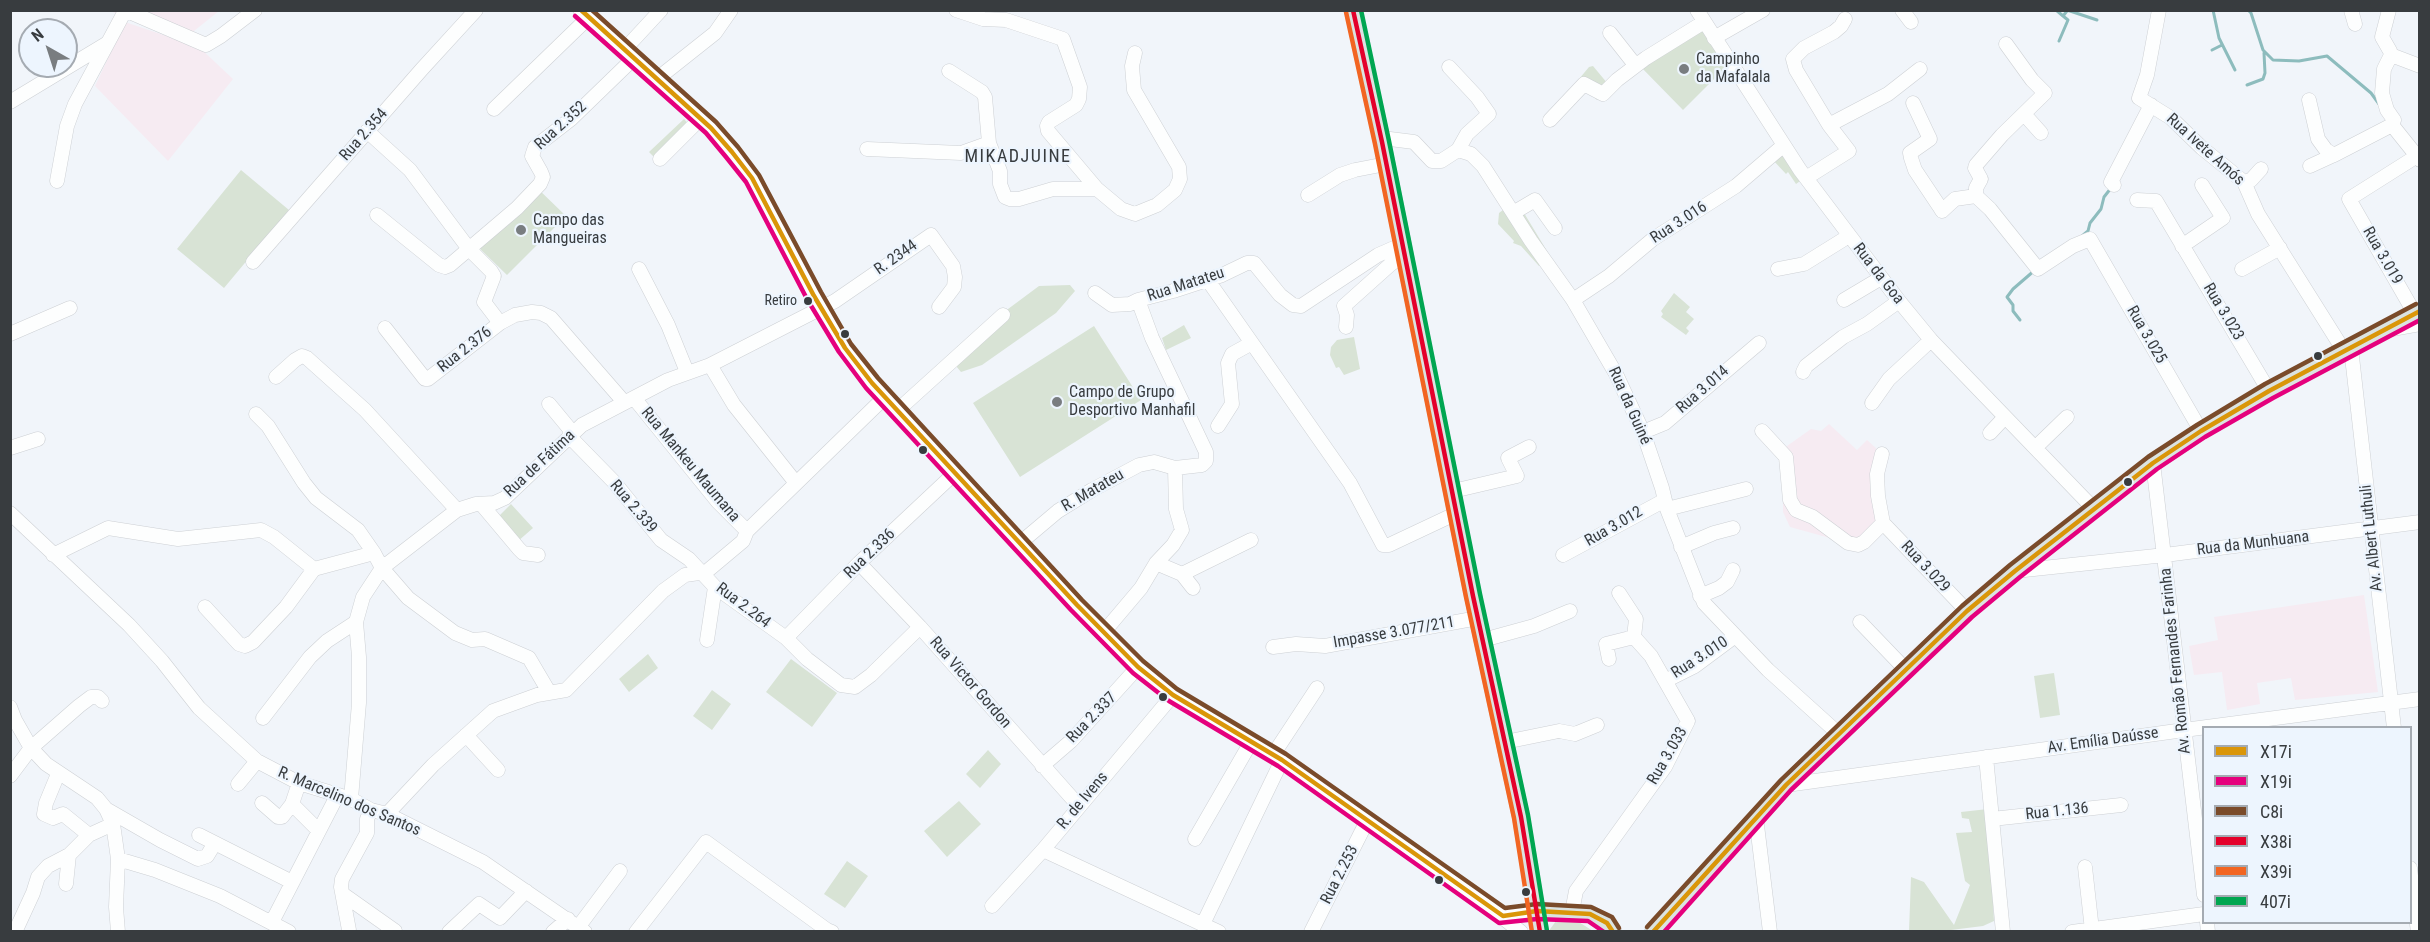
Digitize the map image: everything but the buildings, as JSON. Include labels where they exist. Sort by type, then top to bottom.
[{"type":"main road","points":[[1353,10],[1505,742],[1542,932]]},
{"type":"main road","points":[[1653,932],[1786,785],[1967,611],[2015,571],[2153,463],[2201,431],[2269,391],[2384,330],[2418,316]]},
{"type":"main road","points":[[1537,911],[1590,914],[1607,922],[1613,932]]},
{"type":"main road","points":[[1542,932],[1555,919],[1572,912]]},
{"type":"street","points":[[57,181],[67,126],[75,104],[125,11],[206,45],[255,10]]},
{"type":"street","name":"Rua 2.354","points":[[253,262],[367,131],[477,10]]},
{"type":"street","points":[[629,54],[662,10]]},
{"type":"street","points":[[657,79],[715,33],[731,10]]},
{"type":"street","points":[[956,10],[983,19],[1005,20],[1063,39],[1080,87],[1078,103],[1049,122],[1048,131],[1097,189],[1121,209],[1135,214],[1157,205],[1175,190],[1180,179],[1179,167],[1134,90],[1132,66],[1135,53]]},
{"type":"street","points":[[1714,38],[1763,10]]},
{"type":"street","points":[[1902,10],[1911,22]]},
{"type":"street","name":"Rua Ivete Amós","points":[[2159,10],[2147,75],[2139,98],[2171,118],[2202,148],[2244,182],[2258,213],[2348,350]]},
{"type":"street","points":[[2389,10],[2382,38],[2391,55],[2420,66]]},
{"type":"street","points":[[494,109],[584,14],[701,118],[732,152],[752,178],[845,348],[885,397],[1103,633],[1138,667],[1171,693],[1277,758],[1368,819],[1503,916],[1521,932]]},
{"type":"street","points":[[1550,120],[1584,84],[1603,94],[1617,80],[1701,16]]},
{"type":"street","name":"Rua da Goa","points":[[1701,16],[1806,178],[1899,301],[1931,340],[2094,509]]},
{"type":"street","points":[[1806,178],[1849,151],[1829,125],[1796,70],[1793,59],[1804,48],[1834,32],[1845,19]]},
{"type":"street","points":[[1610,33],[1632,61],[1638,64]]},
{"type":"street","points":[[10,102],[107,42]]},
{"type":"street","points":[[1913,103],[1930,139],[1910,153],[1911,158],[1918,174],[1942,211],[1955,200],[1976,196],[1976,188],[1981,179],[1976,165],[2045,93],[2032,80],[2006,44]]},
{"type":"street","name":"Rua 2.352","points":[[469,249],[517,208],[540,184],[543,177],[542,172],[532,156],[535,147],[571,119],[629,54]]},
{"type":"street","points":[[2310,166],[2392,125],[2394,120],[2387,110],[2382,93],[2384,69],[2391,55]]},
{"type":"street","points":[[1382,142],[1390,139],[1414,142],[1432,161],[1441,161],[1458,150],[1467,134],[1489,114],[1477,97],[1449,67]]},
{"type":"street","points":[[1829,125],[1888,94],[1920,69]]},
{"type":"street","points":[[949,71],[975,87],[985,97],[988,144],[1000,171],[1003,194],[1010,199],[1053,189],[1097,189]]},
{"type":"street","points":[[2308,100],[2318,139],[2326,150],[2334,155]]},
{"type":"street","points":[[2114,186],[2111,182],[2151,105]]},
{"type":"street","points":[[2024,114],[2041,133]]},
{"type":"street","points":[[660,159],[701,118]]},
{"type":"street","points":[[2392,125],[2418,158]]},
{"type":"street","points":[[367,131],[410,170],[469,249],[494,276],[484,302],[500,323]]},
{"type":"street","points":[[867,149],[961,153],[988,144]]},
{"type":"street","name":"Rua 3.016","points":[[1573,300],[1609,276],[1653,239],[1736,186],[1784,145]]},
{"type":"street","name":"Rua da Guiné","points":[[1458,150],[1472,154],[1483,166],[1573,300],[1616,374],[1643,432],[1681,547],[1704,603],[1734,637],[1840,735]]},
{"type":"street","name":"Rua 3.019","points":[[2418,158],[2349,199],[2418,316]]},
{"type":"street","points":[[1308,195],[1340,175],[1386,164]]},
{"type":"street","points":[[2244,182],[2251,180],[2261,169]]},
{"type":"street","points":[[2178,240],[2223,218],[2202,185]]},
{"type":"street","name":"Rua 3.025","points":[[1976,196],[1990,209],[2038,269],[2073,246],[2090,239],[2201,431]]},
{"type":"street","points":[[1513,213],[1535,200],[1555,228]]},
{"type":"street","name":"Rua 3.023","points":[[2137,200],[2156,201],[2269,391]]},
{"type":"street","points":[[377,215],[439,265],[445,267],[450,265],[469,249]]},
{"type":"street","name":"R. 2344","points":[[821,307],[835,301],[931,235],[953,266],[955,277],[954,287],[939,307]]},
{"type":"street","points":[[1778,269],[1803,264],[1849,236]]},
{"type":"street","points":[[2242,269],[2280,248]]},
{"type":"street","points":[[1346,327],[1347,315],[1344,306],[1404,251]]},
{"type":"street","name":"Rua Matateu","points":[[1175,468],[1202,465],[1206,461],[1206,452],[1152,338],[1138,300],[1173,291],[1254,262],[1280,295],[1293,305],[1301,306],[1378,255],[1404,251]]},
{"type":"street","points":[[639,269],[668,325],[687,372]]},
{"type":"street","points":[[1844,300],[1881,278]]},
{"type":"street","points":[[1207,279],[1350,483],[1383,546],[1457,513]]},
{"type":"street","points":[[1095,292],[1112,305],[1130,304],[1138,300]]},
{"type":"street","points":[[1802,366],[1899,301]]},
{"type":"street","name":"Rua de Fátima","points":[[344,797],[359,704],[356,622],[363,597],[382,568],[457,510],[476,504],[494,503],[505,498],[582,425],[687,372],[710,365],[821,307]]},
{"type":"street","points":[[10,334],[70,308]]},
{"type":"street","name":"Rua Mankeu Maumana","points":[[500,323],[515,315],[532,312],[551,318],[629,400],[718,502],[747,531]]},
{"type":"street","points":[[898,410],[1003,315]]},
{"type":"street","name":"Rua 2.376","points":[[385,328],[425,379],[500,323]]},
{"type":"street","points":[[1872,403],[1889,379],[1931,340]]},
{"type":"street","points":[[1218,426],[1232,404],[1228,363],[1232,354],[1252,343]]},
{"type":"street","name":"Rua 3.014","points":[[1643,432],[1665,423],[1759,343]]},
{"type":"street","name":"Av. Albert Luthuli","points":[[2348,350],[2394,726]]},
{"type":"street","points":[[276,377],[295,360],[302,356],[307,358],[365,410],[457,510]]},
{"type":"street","points":[[710,365],[734,405],[796,483]]},
{"type":"street","points":[[387,814],[433,765],[493,711],[549,692],[562,693],[574,684],[663,591],[685,575],[706,572],[743,541],[747,531],[885,397]]},
{"type":"street","name":"Rua 2.339","points":[[549,404],[571,434],[661,540],[689,559],[701,572]]},
{"type":"street","points":[[256,414],[268,426],[290,457],[300,478],[316,498],[357,530],[382,568],[408,598],[455,633],[472,640],[485,639],[529,658],[549,692]]},
{"type":"street","points":[[1990,433],[2005,417]]},
{"type":"street","points":[[2036,447],[2067,417]]},
{"type":"street","points":[[1762,430],[1767,439],[1780,448],[1786,457],[1790,500],[1796,510],[1813,517],[1848,543],[1858,545],[1864,542],[1883,523],[1877,474],[1882,454]]},
{"type":"street","points":[[10,448],[38,439]]},
{"type":"street","points":[[1453,491],[1516,476],[1508,458],[1530,447]]},
{"type":"street","name":"R. Matateu","points":[[1020,543],[1058,511],[1139,465],[1154,462],[1175,468]]},
{"type":"street","name":"Av. Romão Fernandes Farinha","points":[[2153,463],[2202,878]]},
{"type":"street","points":[[1103,633],[1141,588],[1156,563],[1173,545],[1182,530],[1176,509],[1175,468]]},
{"type":"street","name":"Rua 2.336","points":[[786,638],[859,563],[956,472]]},
{"type":"street","name":"Rua 3.012","points":[[1563,555],[1666,504],[1746,489]]},
{"type":"street","points":[[482,505],[519,549],[524,553],[538,555]]},
{"type":"street","name":"R. Marcelino dos Santos","points":[[10,513],[129,625],[199,708],[258,761],[299,783],[387,814],[483,862],[577,926]]},
{"type":"street","name":"Rua da Munhuana","points":[[2015,571],[2165,555],[2420,522]]},
{"type":"street","name":"Rua 3.029","points":[[1883,523],[1967,611]]},
{"type":"street","points":[[53,555],[108,528],[178,539],[261,530],[274,537],[314,569]]},
{"type":"street","points":[[1681,547],[1714,532],[1733,528]]},
{"type":"street","points":[[1182,574],[1251,540]]},
{"type":"street","points":[[205,607],[239,644],[245,646],[253,642],[286,607],[314,569],[374,553]]},
{"type":"street","name":"Rua Victor Gordon","points":[[859,563],[920,627],[1079,806]]},
{"type":"street","points":[[1156,563],[1182,574],[1193,588]]},
{"type":"street","points":[[1700,596],[1727,582],[1733,570]]},
{"type":"street","name":"Rua 2.264","points":[[701,572],[715,587],[786,638],[807,659],[841,685],[855,687],[871,675],[920,627]]},
{"type":"street","points":[[707,639],[715,587]]},
{"type":"street","points":[[1609,659],[1606,644],[1634,637],[1636,619],[1619,593]]},
{"type":"street","points":[[1483,640],[1534,626],[1570,611]]},
{"type":"street","name":"Impasse 3.077/211","points":[[1273,647],[1296,644],[1325,646],[1478,618]]},
{"type":"street","points":[[263,718],[310,657],[327,641],[356,622]]},
{"type":"street","points":[[1860,622],[1906,670]]},
{"type":"street","name":"Rua 3.033","points":[[1572,912],[1576,891],[1665,767],[1688,721],[1651,656],[1634,637]]},
{"type":"street","name":"Rua 3.010","points":[[1666,680],[1695,666],[1734,637]]},
{"type":"street","name":"Rua 2.337","points":[[1042,766],[1078,733],[1138,667]]},
{"type":"street","points":[[1203,924],[1277,758],[1317,688]]},
{"type":"street","name":"R. de Ivens","points":[[992,906],[1043,850],[1171,693]]},
{"type":"street","points":[[10,776],[31,748],[84,702],[91,698],[98,698],[102,701]]},
{"type":"street","name":"Av. Emília Daússe","points":[[2208,726],[2420,699]]},
{"type":"street","points":[[10,707],[31,748],[58,774],[97,798],[106,809],[113,824],[118,859],[116,907],[118,932]]},
{"type":"street","points":[[1505,742],[1559,731],[1575,734],[1597,725]]},
{"type":"street","name":"Av. Emília Daússe","points":[[1786,785],[2202,727]]},
{"type":"street","points":[[466,735],[498,770]]},
{"type":"street","points":[[1195,840],[1251,742]]},
{"type":"street","points":[[1986,757],[2003,932]]},
{"type":"street","points":[[238,784],[258,761]]},
{"type":"street","points":[[58,774],[45,803],[44,814],[53,818],[63,814],[89,835]]},
{"type":"street","points":[[262,803],[278,817],[286,814],[299,783]]},
{"type":"street","points":[[272,922],[319,831],[344,797]]},
{"type":"street","points":[[292,804],[319,831]]},
{"type":"street","name":"Rua 1.136","points":[[1992,819],[2121,805]]},
{"type":"street","points":[[106,809],[198,859],[207,856],[215,843]]},
{"type":"street","points":[[349,930],[341,886],[342,879],[367,833],[367,819],[371,810]]},
{"type":"street","points":[[1756,817],[1770,932]]},
{"type":"street","name":"Rua 2.253","points":[[1311,932],[1368,819]]},
{"type":"street","points":[[15,932],[38,877],[48,866],[69,855],[89,835],[113,824]]},
{"type":"street","points":[[199,835],[292,882]]},
{"type":"street","points":[[636,932],[706,843],[832,932]]},
{"type":"street","points":[[1043,850],[1219,932]]},
{"type":"street","points":[[66,884],[69,855]]},
{"type":"street","points":[[118,859],[155,870],[220,896],[290,932]]},
{"type":"street","points":[[2085,867],[2096,930]]},
{"type":"street","points":[[553,932],[577,926],[620,871]]},
{"type":"street","points":[[2414,889],[2418,932]]},
{"type":"street","points":[[449,932],[479,904],[500,918],[526,891]]},
{"type":"street","points":[[344,896],[395,931]]},
{"type":"street","points":[[1503,916],[1537,911]]},
{"type":"street","points":[[2072,932],[2202,914]]},
{"type":"shaded area","points":[[110,11],[219,11],[184,39]]},
{"type":"shaded area","points":[[125,22],[199,47],[233,79],[168,161],[95,86]]},
{"type":"shaded area","points":[[1829,424],[1857,450],[1867,440],[1877,449],[1875,461],[1882,520],[1855,545],[1790,527],[1783,512],[1780,451],[1811,429],[1821,431]]},
{"type":"shaded area","points":[[2364,595],[2378,692],[2295,700],[2291,678],[2257,683],[2260,704],[2227,710],[2222,672],[2194,675],[2189,646],[2218,640],[2214,617]]},
{"type":"green space","name":"Campinho da Mafalala","points":[[1699,23],[1727,66],[1683,110],[1637,63],[1659,43],[1684,26],[1686,28]]},
{"type":"green space","points":[[1593,66],[1608,84],[1597,100],[1586,89],[1564,97],[1589,67]]},
{"type":"green space","points":[[684,119],[695,132],[662,165],[649,152]]},
{"type":"green space","points":[[1783,150],[1803,179],[1796,184],[1788,172],[1786,174],[1772,159]]},
{"type":"green space","points":[[241,170],[289,210],[224,288],[177,249]]},
{"type":"green space","name":"Campo das Mangueiras","points":[[534,185],[566,216],[507,275],[476,245]]},
{"type":"green space","points":[[1511,204],[1521,208],[1550,256],[1539,266],[1521,246],[1513,243],[1514,241],[1498,224],[1499,213]]},
{"type":"green space","points":[[1070,285],[1075,291],[1056,313],[982,365],[961,372],[951,360],[965,341],[1039,286]]},
{"type":"green space","points":[[1674,293],[1690,307],[1686,312],[1694,319],[1686,328],[1689,331],[1686,335],[1661,317],[1663,314],[1661,311]]},
{"type":"green space","points":[[1184,325],[1191,338],[1166,350],[1162,338]]},
{"type":"green space","name":"Campo de Grupo Desportivo Manhafil","points":[[1094,326],[1141,400],[1020,477],[973,403]]},
{"type":"green space","points":[[1354,337],[1360,369],[1344,375],[1339,367],[1336,368],[1330,355],[1331,347],[1337,340]]},
{"type":"green space","points":[[511,504],[533,528],[517,542],[496,519]]},
{"type":"green space","points":[[648,654],[658,668],[629,692],[619,679]]},
{"type":"green space","points":[[791,659],[837,693],[812,727],[766,692]]},
{"type":"green space","points":[[2054,673],[2060,715],[2040,718],[2034,676]]},
{"type":"green space","points":[[712,690],[731,704],[712,730],[693,716]]},
{"type":"green space","points":[[988,750],[1001,764],[980,788],[966,774]]},
{"type":"green space","points":[[959,801],[981,824],[947,857],[924,831]]},
{"type":"green space","points":[[1988,809],[1994,921],[1983,926],[1909,932],[1911,877],[1924,882],[1954,925],[1970,885],[1965,881],[1956,833],[1972,832],[1969,819],[1962,818],[1961,812]]},
{"type":"green space","points":[[847,861],[868,876],[845,908],[824,894]]},
{"type":"green space","points":[[1571,917],[1593,931],[1548,932],[1556,921]]},
{"type":"waterway","points":[[2056,10],[2063,16],[2067,11]]},
{"type":"waterway","points":[[2067,10],[2097,20]]},
{"type":"waterway","points":[[2213,10],[2219,38],[2235,70]]},
{"type":"waterway","points":[[2248,10],[2263,50],[2273,60],[2299,61],[2327,56],[2371,93],[2379,104]]},
{"type":"waterway","points":[[2059,41],[2068,20],[2063,16]]},
{"type":"waterway","points":[[2212,50],[2222,45]]},
{"type":"waterway","points":[[2247,85],[2263,79],[2264,53]]},
{"type":"waterway","points":[[2082,236],[2088,231],[2090,223],[2101,209],[2104,197],[2111,188]]},
{"type":"waterway","points":[[2020,320],[2007,297],[2035,270]]},
{"type":"transit line","name":"X17i","points":[[581,10],[711,128],[732,152],[752,178],[814,296],[845,348],[872,383],[1077,605],[1138,667],[1173,695],[1282,760],[1503,916],[1537,911],[1590,914],[1607,923],[1613,932]]},
{"type":"transit line","name":"C8i","points":[[592,10],[716,122],[738,147],[759,175],[851,344],[878,378],[1082,600],[1143,661],[1177,689],[1286,754],[1505,908],[1537,904],[1591,907],[1612,917],[1619,928]]},
{"type":"transit line","name":"X38i","points":[[1353,10],[1382,142],[1473,596],[1521,817],[1540,932]]},
{"type":"transit line","name":"407i","points":[[1361,10],[1480,594],[1528,815],[1547,931]]},
{"type":"transit line","name":"X39i","points":[[1346,12],[1375,144],[1466,597],[1514,818],[1532,932]]},
{"type":"transit line","name":"X19i","points":[[575,16],[706,133],[746,182],[807,299],[839,352],[866,388],[1071,610],[1133,673],[1169,701],[1278,766],[1499,923],[1537,919],[1588,921],[1604,932]]},
{"type":"transit line","name":"C8i","points":[[1647,927],[1781,780],[1962,606],[2010,565],[2148,457],[2197,425],[2265,384],[2416,304]]},
{"type":"transit line","name":"X17i","points":[[1653,932],[1786,785],[1967,611],[2015,571],[2153,463],[2201,431],[2269,391],[2420,311]]},
{"type":"transit line","name":"X19i","points":[[1664,932],[1791,790],[1972,617],[2020,577],[2157,469],[2205,437],[2420,320]]},
{"type":"place","name":"Campinho da Mafalala","points":[[1684,69]]},
{"type":"place","name":"Campo das Mangueiras","points":[[521,230]]},
{"type":"place","name":"Retiro","points":[[808,301]]},
{"type":"place","name":"Campo de Grupo Desportivo Manhafil","points":[[1057,402]]},
{"type":"district","name":"MIKADJUINE","points":[[1018,157]]}]
